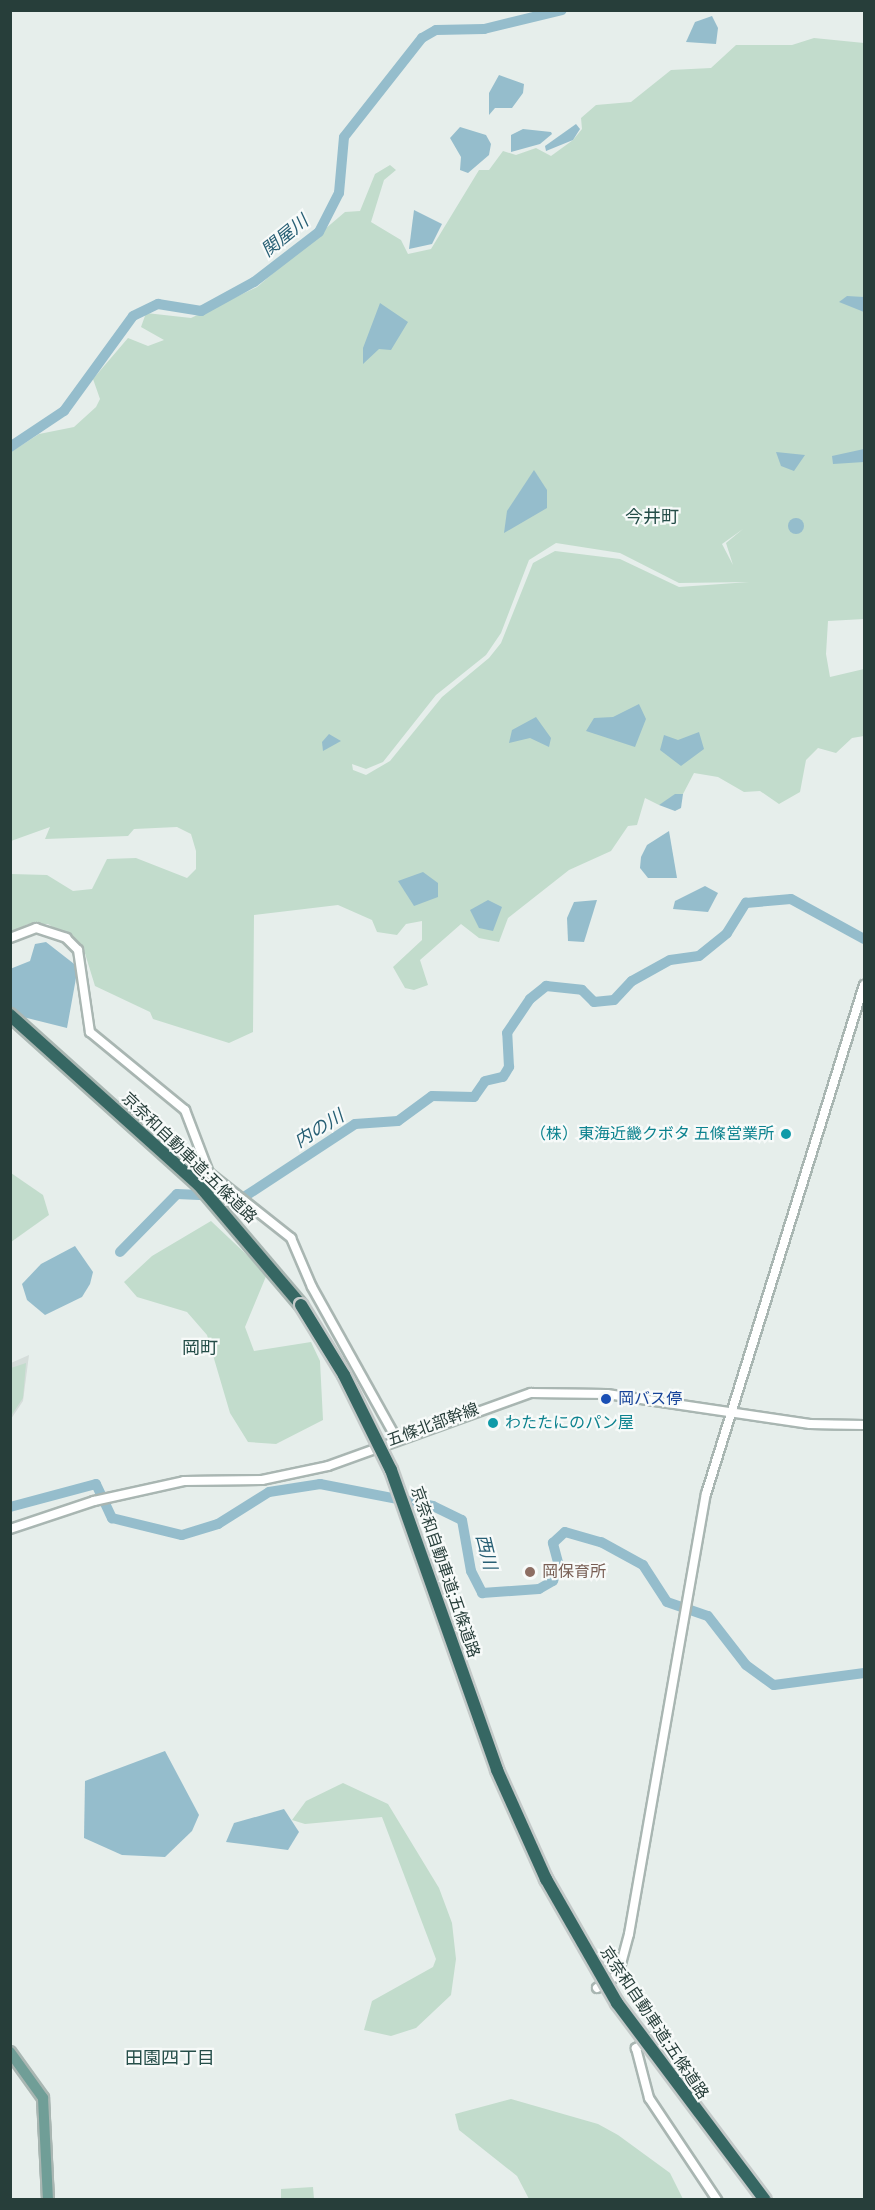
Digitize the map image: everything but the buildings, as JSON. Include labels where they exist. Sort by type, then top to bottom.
[{"type":"highway","name":"京奈和自動車道;五條道路","points":[[10,1015],[169,1157],[241,1229],[301,1305],[344,1375],[392,1470],[481,1728],[546,1879],[617,2003],[687,2102],[765,2199]]},
{"type":"main road","points":[[10,2052],[43,2098],[48,2199]]},
{"type":"street","points":[[10,938],[36,928],[73,943],[84,960],[90,1032],[185,1110],[212,1177],[250,1209],[291,1238],[312,1287],[397,1440]]},
{"type":"street","points":[[597,1988],[618,1975],[629,1934],[706,1494],[864,986]]},
{"type":"street","name":"五條北部幹線","points":[[10,1529],[94,1501],[184,1481],[290,1475],[531,1393],[607,1394],[810,1424],[864,1425]]},
{"type":"street","points":[[658,2035],[636,2048],[649,2098],[717,2199]]},
{"type":"shaded area","points":[[29,1355],[23,1401],[11,1419],[11,1363]]},
{"type":"green space","points":[[814,38],[864,43],[864,619],[828,621],[826,654],[830,677],[864,669],[864,736],[852,738],[836,753],[818,748],[806,760],[800,792],[779,804],[760,791],[744,792],[718,777],[694,773],[683,794],[659,805],[645,798],[637,825],[628,826],[611,851],[569,870],[508,918],[499,942],[479,938],[461,924],[420,960],[428,985],[414,990],[405,988],[393,967],[422,940],[422,921],[406,924],[397,935],[377,932],[372,920],[338,905],[254,915],[253,1032],[229,1043],[153,1019],[150,1012],[95,986],[83,947],[48,924],[28,924],[11,932],[11,874],[47,875],[73,891],[92,889],[107,859],[136,858],[187,878],[196,869],[196,851],[191,834],[177,827],[134,829],[128,836],[45,839],[50,827],[11,841],[11,452],[39,434],[74,427],[96,407],[100,399],[93,379],[128,338],[148,346],[164,340],[141,327],[146,313],[191,318],[257,287],[345,212],[360,211],[375,174],[390,165],[396,170],[384,180],[371,222],[401,240],[408,254],[431,249],[479,170],[489,170],[503,151],[516,155],[536,148],[551,156],[573,140],[582,129],[581,118],[596,105],[631,102],[671,70],[711,68],[736,45],[792,45]],"holes":[[[743,529],[726,543],[733,565],[722,544]],[[556,543],[620,553],[679,583],[749,582],[679,587],[620,559],[555,551],[533,563],[501,643],[489,658],[442,697],[390,761],[366,775],[353,770],[352,764],[366,769],[383,762],[436,695],[486,655],[501,633],[529,560]]]},
{"type":"green space","points":[[11,1173],[43,1195],[49,1215],[11,1242]]},
{"type":"green space","points":[[211,1221],[267,1274],[245,1327],[254,1351],[311,1342],[320,1361],[323,1420],[276,1444],[248,1442],[230,1413],[207,1335],[187,1312],[137,1297],[124,1282],[152,1256]]},
{"type":"green space","points":[[26,1363],[23,1398],[11,1416],[11,1368]]},
{"type":"green space","points":[[343,1783],[388,1804],[439,1888],[452,1923],[456,1959],[451,1995],[416,2028],[391,2036],[364,2030],[372,2001],[433,1967],[436,1959],[382,1817],[305,1824],[292,1820],[306,1801]]},
{"type":"green space","points":[[511,2099],[598,2124],[618,2135],[670,2173],[683,2199],[529,2199],[517,2176],[459,2130],[455,2114]]},
{"type":"green space","points":[[313,2187],[314,2199],[281,2199],[281,2189]]},
{"type":"water","points":[[712,16],[718,28],[716,44],[686,42],[695,22]]},
{"type":"water","points":[[499,75],[524,84],[523,93],[512,108],[495,108],[489,115],[489,93]]},
{"type":"water","points":[[576,124],[580,129],[573,140],[546,151],[545,146]]},
{"type":"water","points":[[460,127],[486,135],[491,144],[489,155],[468,173],[460,170],[461,157],[450,138]]},
{"type":"water","points":[[523,129],[551,132],[552,134],[540,144],[511,152],[511,135]]},
{"type":"water","points":[[414,210],[442,224],[432,244],[409,249]]},
{"type":"water","points":[[847,296],[864,297],[864,312],[839,302]]},
{"type":"water","points":[[380,303],[408,322],[391,350],[379,349],[363,364],[363,348]]},
{"type":"water","points":[[864,449],[864,462],[833,464],[832,456]]},
{"type":"water","points":[[776,452],[805,455],[794,471],[781,466]]},
{"type":"water","points":[[534,470],[547,490],[547,508],[504,533],[507,511]]},
{"type":"water","points":[[793,518],[799,518],[804,526],[802,532],[793,534],[788,529],[788,523]]},
{"type":"water","points":[[639,704],[646,719],[635,747],[586,731],[594,718],[613,717]]},
{"type":"water","points":[[536,717],[551,738],[549,747],[530,738],[509,743],[512,730]]},
{"type":"water","points":[[699,732],[704,749],[681,766],[660,750],[664,735],[678,740]]},
{"type":"water","points":[[329,734],[341,741],[323,751],[322,742]]},
{"type":"water","points":[[675,794],[683,794],[681,808],[675,811],[659,805]]},
{"type":"water","points":[[669,831],[677,878],[648,878],[640,868],[641,857],[647,845]]},
{"type":"water","points":[[423,872],[438,883],[438,897],[414,906],[398,881]]},
{"type":"water","points":[[705,886],[718,893],[708,912],[673,909],[675,901]]},
{"type":"water","points":[[488,900],[502,907],[493,931],[479,928],[470,910]]},
{"type":"water","points":[[597,900],[584,942],[568,941],[567,918],[574,902]]},
{"type":"water","points":[[46,942],[78,967],[67,1028],[11,1014],[10,969],[30,961],[35,944]]},
{"type":"water","points":[[75,1246],[93,1272],[90,1284],[82,1297],[45,1315],[27,1300],[22,1284],[41,1264]]},
{"type":"water","points":[[165,1751],[199,1815],[192,1831],[165,1857],[122,1855],[84,1838],[85,1781]]},
{"type":"water","points":[[284,1809],[299,1832],[288,1850],[226,1842],[234,1823]]},
{"type":"waterway","name":"関屋川","points":[[10,447],[64,411],[133,316],[158,304],[201,311],[254,282],[319,232],[339,193],[344,137],[422,38],[436,30],[484,29],[562,10]]},
{"type":"waterway","name":"内の川","points":[[120,1252],[177,1194],[244,1197],[355,1124],[398,1121],[432,1096],[474,1097],[485,1081],[503,1077],[509,1067],[507,1033],[530,999],[546,986],[582,990],[594,1002],[614,1000],[632,981],[670,960],[699,956],[727,933],[746,903],[791,899],[864,939]]},
{"type":"waterway","name":"西川","points":[[10,1507],[96,1484],[112,1518],[182,1535],[218,1524],[269,1492],[320,1484],[433,1506],[462,1520],[471,1571],[482,1593],[539,1589],[553,1581],[559,1566],[553,1543],[565,1532],[601,1542],[643,1565],[667,1602],[708,1616],[746,1665],[774,1685],[864,1673]]},
{"type":"place","name":"（株）東海近畿クボタ 五條営業所","points":[[786,1134]]},
{"type":"place","name":"岡バス停","points":[[606,1399]]},
{"type":"place","name":"わたたにのパン屋","points":[[493,1423]]},
{"type":"place","name":"岡保育所","points":[[530,1572]]},
{"type":"district","name":"今井町","points":[[652,517]]},
{"type":"district","name":"岡町","points":[[200,1348]]},
{"type":"district","name":"田園四丁目","points":[[170,2058]]}]
